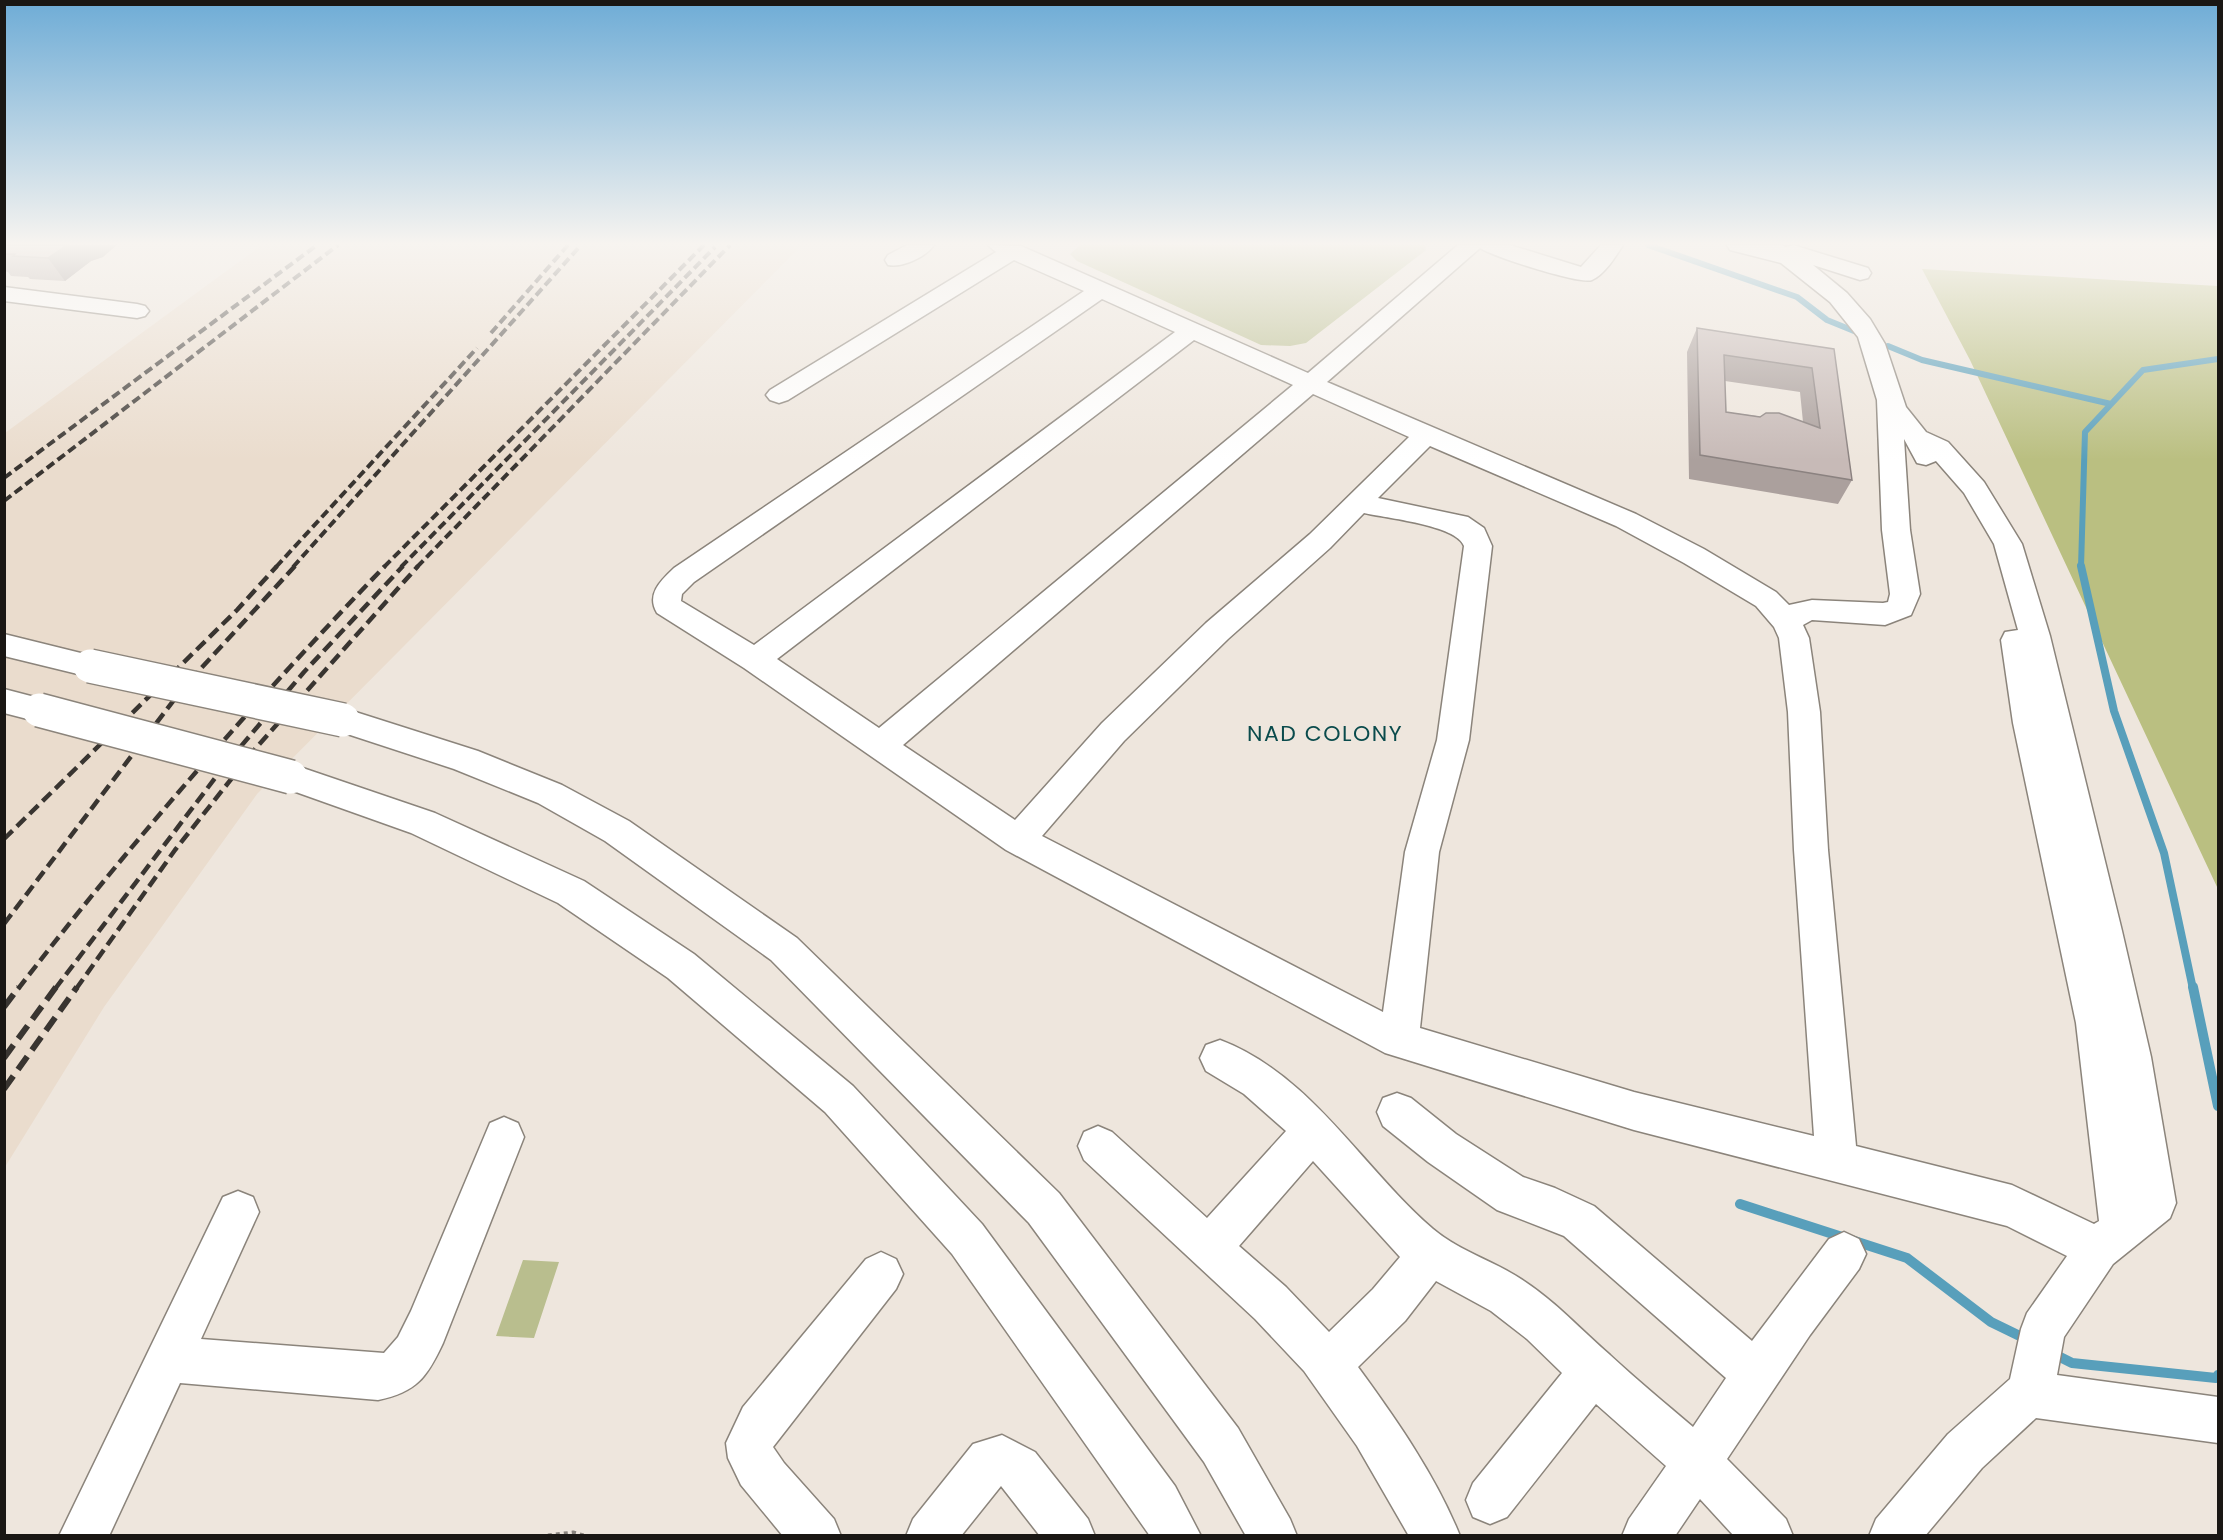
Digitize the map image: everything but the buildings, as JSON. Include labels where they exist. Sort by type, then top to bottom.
[{"type":"street","points":[[779,395],[912,317]]},
{"type":"street","points":[[1061,317],[684,575],[670,588],[666,598],[668,606],[755,660],[1018,840],[1399,1040],[1634,1111],[2012,1206],[2110,1239]]},
{"type":"street","points":[[1158,317],[1626,520],[1694,556],[1766,599],[1787,622],[1794,639],[1804,712],[1811,850],[1838,1162]]},
{"type":"street","points":[[880,746],[1388,317]]},
{"type":"street","points":[[1853,317],[1870,337],[1889,401],[1895,413],[1916,436],[1939,448],[1974,488],[1994,517],[2008,544],[2035,636],[2129,1045],[2155,1203],[2110,1239],[2036,1363],[1893,1536]]},
{"type":"street","points":[[1863,317],[1863,327]]},
{"type":"street","points":[[755,660],[1191,331]]},
{"type":"street","points":[[1787,622],[1801,612],[1812,610],[1885,614],[1901,608],[1905,594],[1896,530],[1889,401]]},
{"type":"street","points":[[1018,840],[1113,732],[1217,631],[1320,542],[1426,435]]},
{"type":"street","points":[[1357,503],[1458,524],[1473,535],[1478,546],[1453,740],[1422,852],[1399,1040]]},
{"type":"street","points":[[4,645],[90,666],[343,720],[466,760],[550,794],[617,831],[784,949],[1044,1208],[1221,1445],[1273,1536]]},
{"type":"street","points":[[4,701],[291,777],[423,823],[571,892],[681,966],[839,1099],[967,1239],[1158,1503],[1177,1536]]},
{"type":"street","points":[[1220,1058],[1258,1081],[1314,1131],[1346,1169],[1430,1254],[1506,1295],[1543,1323],[1593,1371],[1697,1462],[1769,1536]]},
{"type":"street","points":[[1397,1112],[1442,1148],[1512,1194],[1555,1209],[1579,1221],[1756,1374]]},
{"type":"street","points":[[1209,1247],[1314,1131]]},
{"type":"street","points":[[166,1362],[178,1360],[378,1377],[396,1374],[412,1357],[427,1327],[504,1137]]},
{"type":"street","points":[[1098,1146],[1300,1332],[1355,1400],[1391,1455],[1436,1536]]},
{"type":"street","points":[[83,1536],[238,1212]]},
{"type":"street","points":[[1327,1365],[1389,1305],[1430,1254]]},
{"type":"street","points":[[1646,1536],[1794,1319],[1844,1254]]},
{"type":"street","points":[[817,1536],[757,1468],[748,1449],[752,1436],[760,1424],[881,1274]]},
{"type":"street","points":[[2036,1363],[2218,1419]]},
{"type":"street","points":[[1490,1500],[1593,1371]]},
{"type":"street","points":[[930,1536],[990,1461],[1002,1459],[1018,1469],[1071,1536]]},
{"type":"path","points":[[548,1536],[573,1533],[584,1536]]},
{"type":"shaded area","points":[[164,317],[731,317],[257,794],[104,1007],[5,1167],[5,433]]},
{"type":"green space","points":[[1199,317],[1340,317],[1306,343],[1290,346],[1261,345]]},
{"type":"green space","points":[[1947,317],[2218,317],[2218,889],[1970,360]]},
{"type":"green space","points":[[523,1260],[559,1262],[534,1338],[496,1336]]},
{"type":"waterway","points":[[1823,317],[1854,331]]},
{"type":"waterway","points":[[1888,346],[1922,360],[2111,404]]},
{"type":"waterway","points":[[2081,566],[2085,432],[2143,370],[2218,359]]},
{"type":"waterway","points":[[2081,566],[2114,711],[2164,853],[2193,989]]},
{"type":"waterway","points":[[2193,987],[2218,1106]]},
{"type":"waterway","points":[[1740,1204],[1907,1258],[1991,1322],[2028,1340]]},
{"type":"waterway","points":[[2052,1353],[2072,1363],[2216,1378],[2218,1375]]},
{"type":"railway","points":[[4,478],[220,317]]},
{"type":"railway","points":[[4,501],[244,317]]},
{"type":"railway","points":[[491,333],[505,317]]},
{"type":"railway","points":[[293,567],[517,317]]},
{"type":"railway","points":[[384,567],[633,317]]},
{"type":"railway","points":[[401,567],[646,317]]},
{"type":"railway","points":[[417,567],[660,317]]},
{"type":"railway","points":[[276,567],[477,348]]},
{"type":"railway","points":[[4,839],[237,610],[277,566]]},
{"type":"railway","points":[[4,924],[183,688],[295,566]]},
{"type":"railway","points":[[18,989],[150,826],[242,720],[385,566]]},
{"type":"railway","points":[[55,989],[225,765],[304,672],[403,566]]},
{"type":"railway","points":[[76,989],[175,850],[255,749],[418,566]]},
{"type":"railway","points":[[4,1007],[19,987]]},
{"type":"railway","points":[[4,1058],[56,987]]},
{"type":"railway","points":[[4,1089],[77,987]]},
{"type":"district","name":"NAD COLONY","points":[[1325,733]]}]
